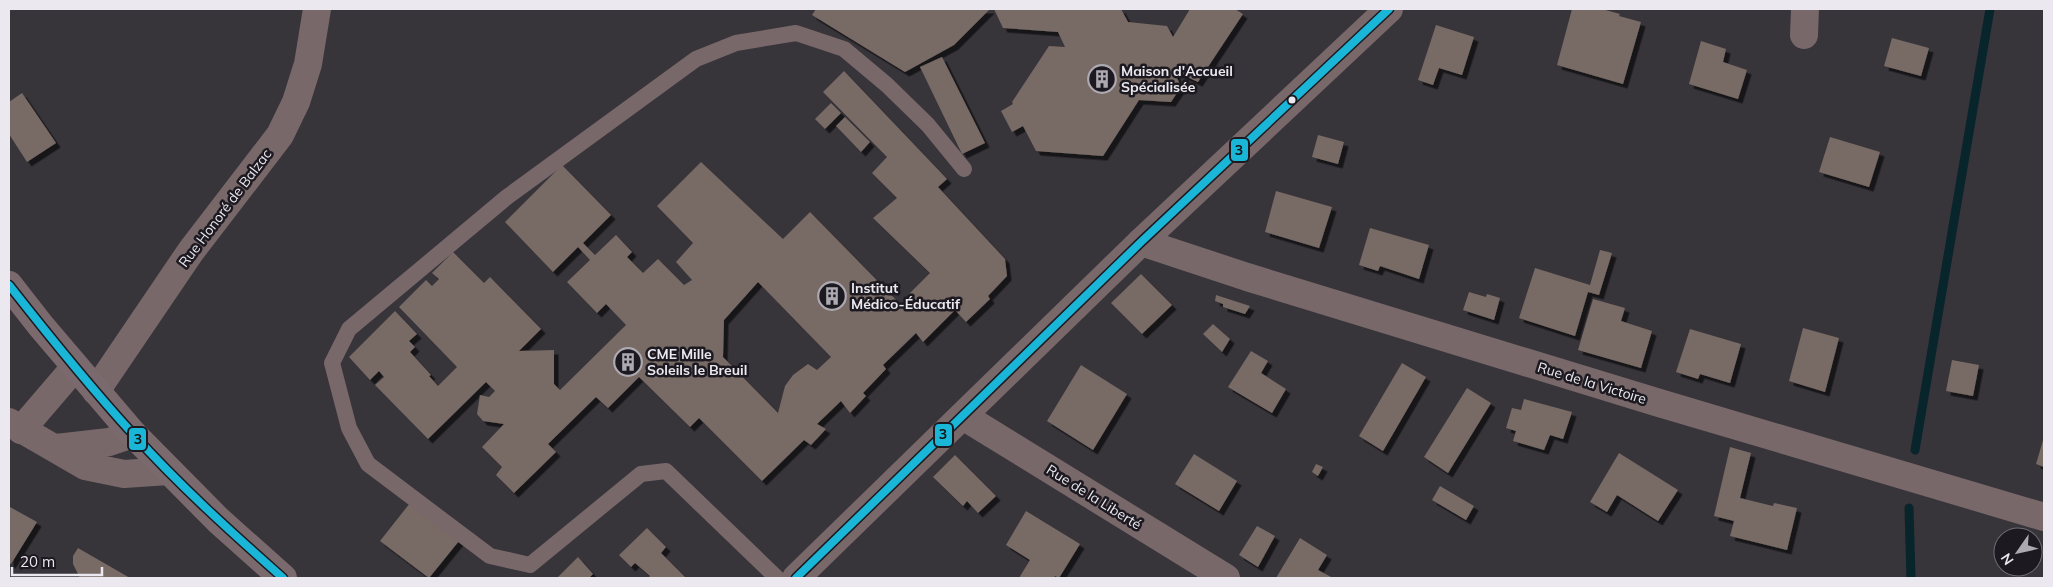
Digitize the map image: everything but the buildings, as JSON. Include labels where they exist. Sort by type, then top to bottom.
[{"type":"main road","points":[[9,285],[133,434],[218,520],[283,578]]},
{"type":"street","name":"Rue Honoré de Balzac","points":[[96,391],[191,251],[280,135],[296,102],[308,64],[317,9]]},
{"type":"street","points":[[796,578],[1141,242],[1389,9]]},
{"type":"street","name":"Rue de la Victoire","points":[[1141,242],[1247,278],[2044,517]]},
{"type":"street","points":[[75,366],[15,426],[85,466],[124,474],[169,471]]},
{"type":"street","name":"Rue de la Liberté","points":[[963,416],[1226,578]]},
{"type":"street","points":[[56,448],[109,442],[133,434]]},
{"type":"lane","points":[[777,578],[666,470],[641,474],[530,565],[490,556],[368,464],[349,428],[332,363],[349,329],[508,197],[696,58],[736,43],[796,34],[844,50],[888,85],[928,125],[964,169]]},
{"type":"waterway","points":[[1915,450],[1990,9]]},
{"type":"waterway","points":[[1909,508],[1911,578]]},
{"type":"transit line","name":"3","points":[[796,578],[1141,242],[1389,9]]},
{"type":"transit line","name":"3","points":[[9,285],[85,379],[151,453],[206,508],[283,578]]},
{"type":"place","name":"Maison d'Accueil Spécialisée","points":[[1102,79]]},
{"type":"place","name":"Institut Médico-Éducatif","points":[[832,296]]},
{"type":"place","name":"CME Mille Soleils le Breuil","points":[[628,362]]}]
